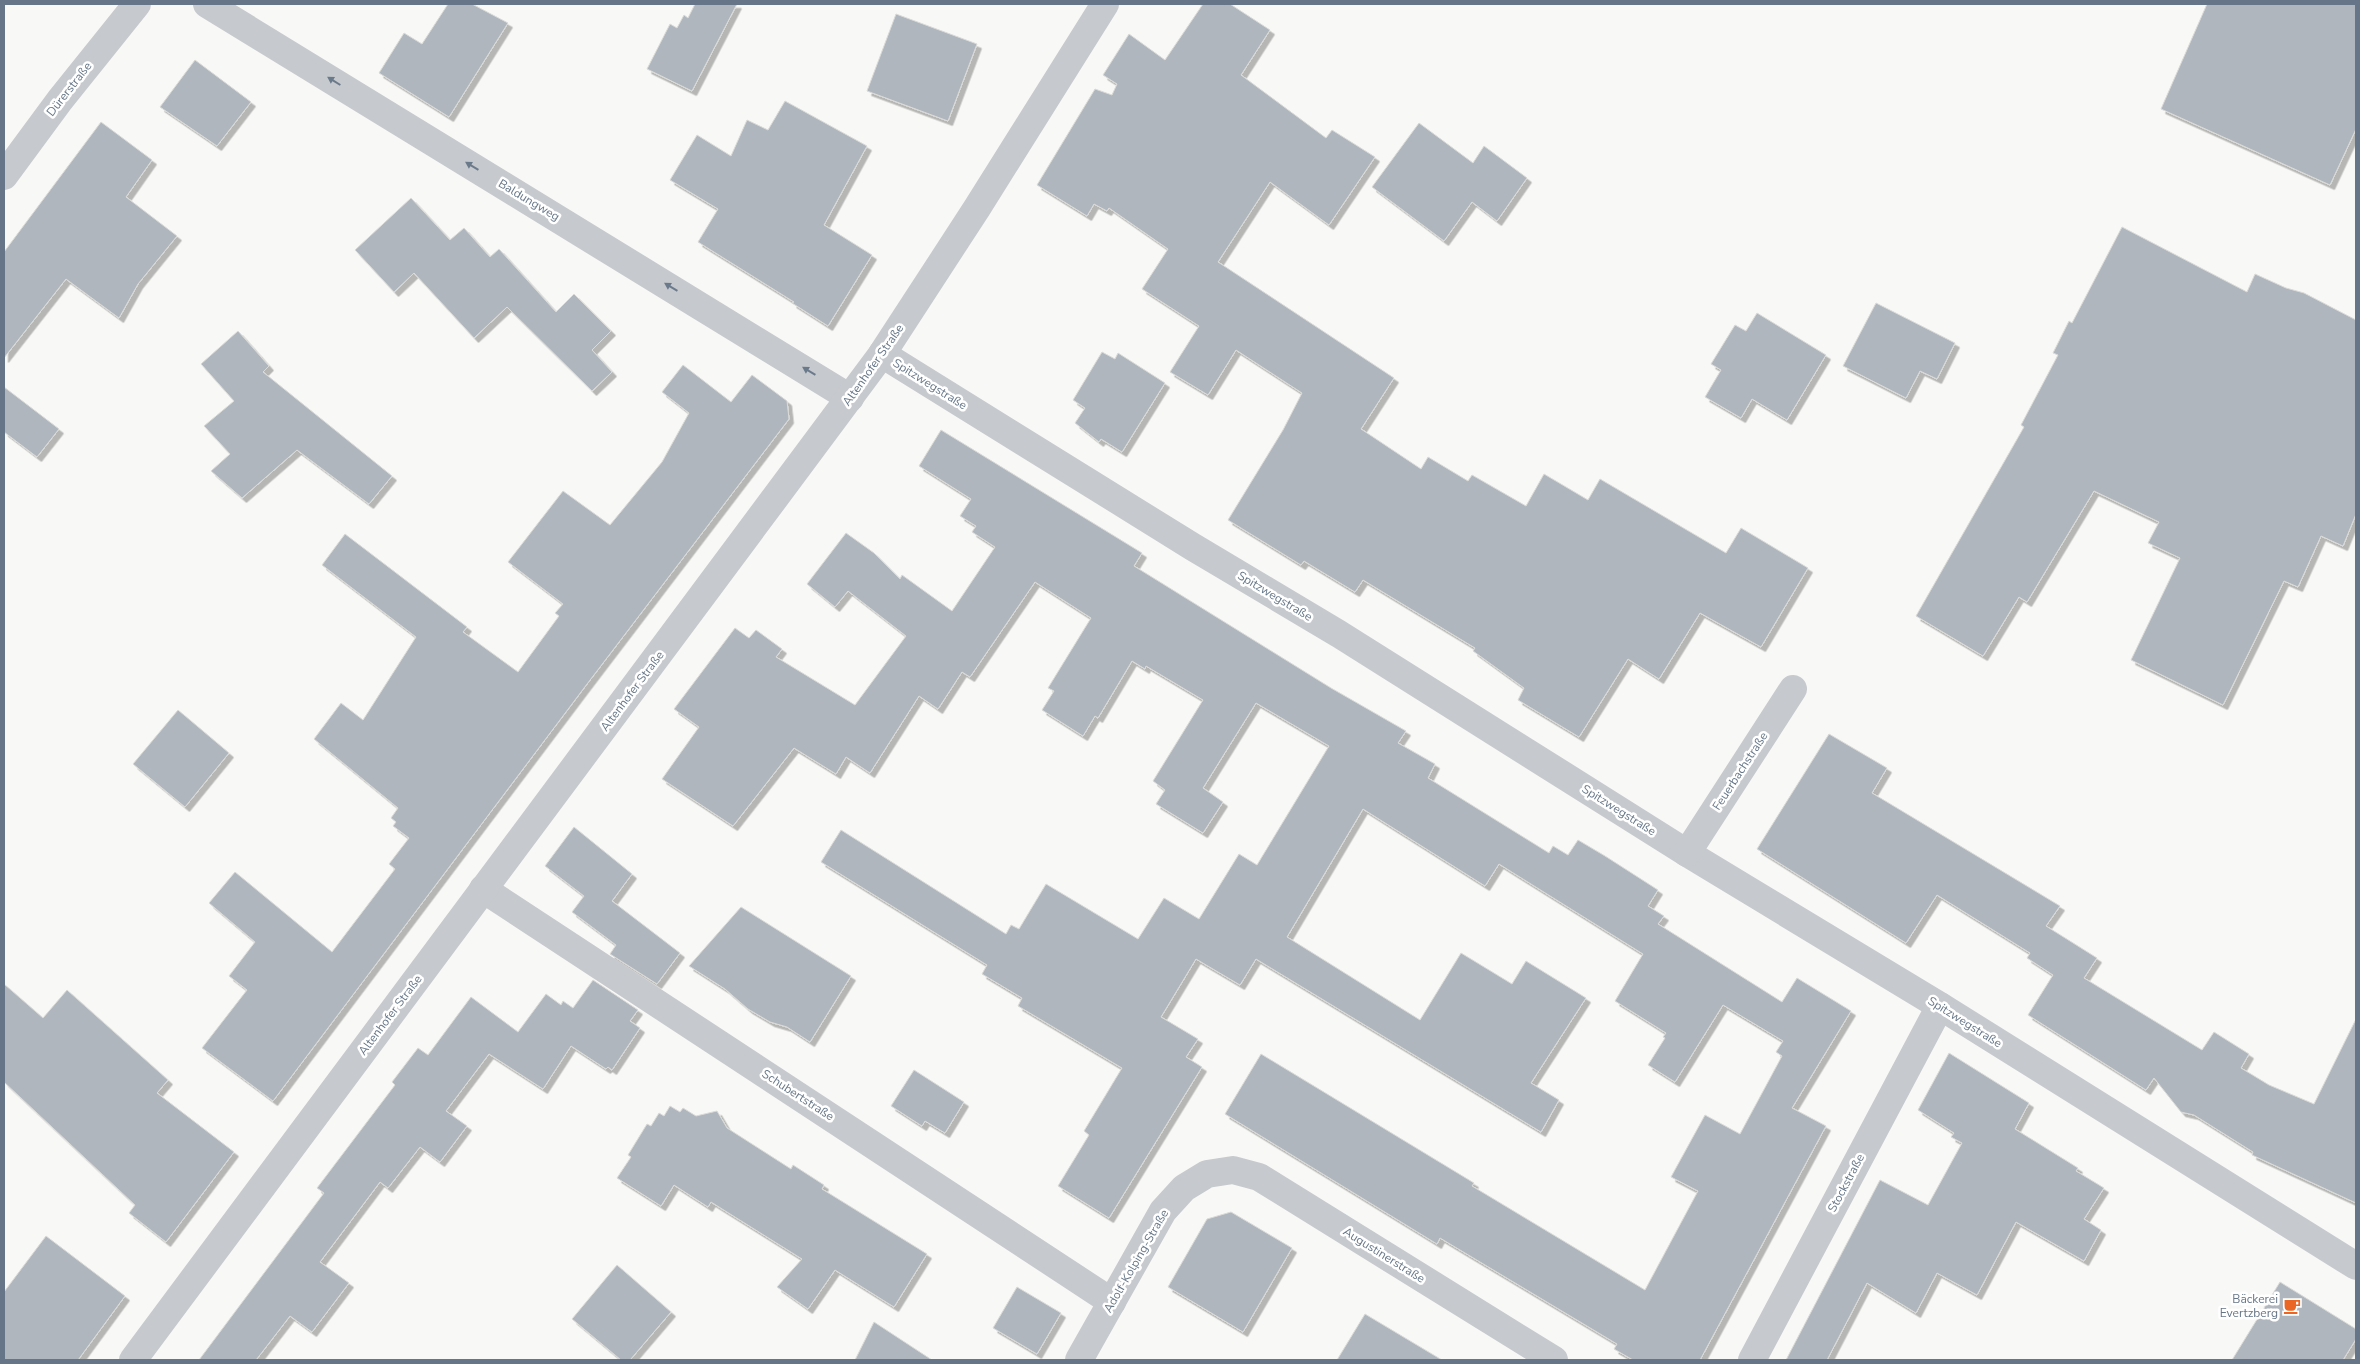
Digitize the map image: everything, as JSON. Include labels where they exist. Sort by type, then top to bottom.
[{"type":"street","name":"Dürerstraße","points":[[4,176],[60,100],[137,4]]},
{"type":"street","name":"Baldungweg","points":[[207,4],[850,398]]},
{"type":"street","name":"Altenhofer Straße","points":[[133,1360],[882,354],[977,208],[1105,4]]},
{"type":"street","name":"Spitzwegstraße","points":[[882,354],[1193,547],[1348,639],[1687,853],[1940,1006],[2356,1266]]},
{"type":"street","name":"Feuerbachstraße","points":[[1687,853],[1793,689]]},
{"type":"street","name":"Schubertstraße","points":[[483,889],[1112,1302]]},
{"type":"street","name":"Stockstraße","points":[[1752,1360],[1940,1006]]},
{"type":"street","name":"Augustinerstraße","points":[[1208,1174],[1233,1170],[1259,1177],[1554,1360]]},
{"type":"street","name":"Adolf-Kolping-Straße","points":[[1079,1360],[1163,1211],[1184,1188],[1208,1174]]},
{"type":"building","points":[[448,4],[472,4],[508,23],[449,117],[379,73],[404,33],[422,44]]},
{"type":"building","points":[[695,4],[737,4],[692,91],[647,69],[670,24],[677,28],[684,15],[688,18]]},
{"type":"building","points":[[1203,4],[1230,4],[1270,30],[1241,75],[1326,138],[1332,130],[1375,157],[1329,225],[1270,182],[1218,262],[1394,378],[1361,429],[1421,469],[1428,457],[1468,481],[1472,475],[1526,506],[1544,474],[1588,500],[1600,479],[1726,553],[1741,528],[1808,568],[1761,647],[1700,613],[1659,679],[1628,659],[1579,737],[1518,700],[1524,688],[1473,651],[1475,648],[1363,580],[1355,592],[1304,561],[1301,565],[1228,520],[1283,430],[1302,393],[1236,350],[1208,395],[1170,372],[1199,326],[1142,289],[1168,249],[1109,208],[1107,211],[1094,204],[1087,216],[1037,185],[1095,89],[1112,95],[1117,84],[1103,75],[1129,34],[1165,60]]},
{"type":"building","points":[[2207,4],[2356,4],[2356,129],[2330,185],[2161,109]]},
{"type":"building","points":[[896,14],[977,44],[948,121],[867,91]]},
{"type":"building","points":[[195,60],[251,102],[217,146],[160,107]]},
{"type":"building","points":[[785,101],[867,146],[824,225],[872,255],[828,326],[792,303],[794,302],[698,242],[718,209],[670,180],[697,135],[731,156],[747,120],[768,130]]},
{"type":"building","points":[[101,122],[152,160],[126,197],[177,236],[138,284],[119,318],[66,279],[4,358],[4,252]]},
{"type":"building","points":[[1419,123],[1473,163],[1484,146],[1527,178],[1497,221],[1472,202],[1444,241],[1372,187]]},
{"type":"building","points":[[411,198],[450,240],[464,228],[490,257],[499,249],[556,312],[574,294],[611,331],[592,350],[612,372],[592,391],[507,307],[474,338],[414,273],[394,292],[355,250]]},
{"type":"building","points":[[2122,227],[2247,292],[2255,274],[2286,288],[2304,293],[2356,320],[2356,514],[2343,546],[2321,536],[2298,587],[2284,581],[2223,705],[2131,660],[2180,558],[2148,543],[2159,522],[2094,491],[2027,602],[2019,597],[1983,656],[1916,616],[2024,427],[2021,425],[2058,355],[2053,353],[2069,321],[2072,323]]},
{"type":"building","points":[[1876,303],[1955,343],[1937,379],[1920,371],[1906,398],[1843,366]]},
{"type":"building","points":[[1757,313],[1826,355],[1787,420],[1752,399],[1741,418],[1705,397],[1721,370],[1711,364],[1735,325],[1746,331]]},
{"type":"building","points":[[238,331],[269,366],[263,372],[392,476],[369,504],[297,450],[242,498],[211,471],[230,454],[204,426],[234,401],[201,364]]},
{"type":"building","points":[[1102,352],[1115,359],[1118,353],[1165,383],[1122,452],[1101,439],[1099,442],[1075,423],[1085,408],[1073,400]]},
{"type":"building","points":[[683,365],[731,402],[752,375],[787,401],[789,419],[273,1101],[202,1048],[247,990],[229,976],[255,942],[209,903],[235,872],[332,952],[395,869],[389,864],[409,838],[393,826],[396,822],[391,818],[398,808],[314,739],[341,703],[363,720],[416,637],[322,565],[345,534],[467,627],[463,632],[518,672],[559,616],[555,613],[563,604],[508,562],[563,491],[610,525],[662,462],[689,413],[662,392]]},
{"type":"building","points":[[4,387],[59,429],[37,457],[4,432]]},
{"type":"building","points":[[941,430],[1142,553],[1134,566],[1331,688],[1406,731],[1398,743],[1435,764],[1428,778],[1549,853],[1553,846],[1568,855],[1578,840],[1605,856],[1658,890],[1648,906],[1664,916],[1658,924],[1782,1002],[1797,978],[1851,1011],[1792,1108],[1826,1126],[1700,1360],[1633,1360],[1614,1349],[1617,1344],[1440,1238],[1437,1244],[1225,1114],[1261,1054],[1474,1183],[1472,1186],[1645,1290],[1698,1191],[1671,1177],[1705,1115],[1740,1134],[1782,1056],[1776,1052],[1783,1041],[1723,1005],[1675,1082],[1648,1065],[1665,1038],[1663,1037],[1666,1033],[1615,1001],[1643,954],[1499,864],[1485,886],[1363,809],[1287,937],[1420,1020],[1461,953],[1512,984],[1526,961],[1586,998],[1531,1083],[1559,1100],[1541,1132],[1256,959],[1240,985],[1196,959],[1161,1017],[1198,1039],[1186,1057],[1202,1067],[1109,1218],[1058,1186],[1089,1135],[1084,1131],[1122,1068],[1018,1006],[1022,998],[982,974],[987,965],[821,862],[841,830],[1006,934],[1011,925],[1019,929],[1046,884],[1138,939],[1164,898],[1199,919],[1239,854],[1257,865],[1329,746],[1256,703],[1203,788],[1223,802],[1203,833],[1156,804],[1165,790],[1153,781],[1203,700],[1146,666],[1145,669],[1132,661],[1098,718],[1095,716],[1083,736],[1042,710],[1054,691],[1048,688],[1091,618],[1035,582],[970,677],[962,672],[938,709],[919,696],[870,773],[846,757],[836,774],[794,748],[733,826],[662,779],[699,727],[674,709],[735,628],[749,638],[756,630],[782,649],[776,657],[855,705],[906,636],[848,591],[835,607],[807,584],[846,533],[874,553],[900,579],[902,575],[952,611],[995,547],[972,532],[976,526],[960,516],[971,499],[919,466]]},
{"type":"building","points":[[178,710],[229,753],[185,807],[133,764]]},
{"type":"building","points":[[1829,734],[1887,768],[1872,793],[2060,906],[2046,926],[2097,958],[2084,978],[2202,1050],[2214,1032],[2249,1054],[2241,1068],[2269,1085],[2314,1104],[2356,1019],[2356,1203],[2252,1155],[2253,1152],[2194,1115],[2181,1112],[2154,1078],[2146,1090],[2028,1015],[2053,975],[2027,958],[2030,953],[1937,895],[1906,943],[1757,849]]},
{"type":"building","points":[[574,827],[632,874],[612,901],[680,953],[657,984],[610,954],[616,945],[572,912],[584,896],[545,866]]},
{"type":"building","points":[[741,907],[851,976],[810,1042],[787,1027],[770,1022],[748,1009],[725,989],[689,966]]},
{"type":"building","points":[[593,980],[638,1010],[630,1021],[640,1028],[612,1070],[608,1067],[606,1069],[571,1046],[543,1089],[489,1054],[446,1111],[467,1126],[440,1162],[420,1147],[388,1188],[380,1182],[320,1262],[349,1283],[312,1332],[290,1316],[256,1360],[199,1360],[324,1193],[317,1188],[395,1085],[392,1082],[418,1048],[428,1055],[471,997],[518,1032],[546,994],[561,1005],[563,1001],[573,1008]]},
{"type":"building","points":[[4,984],[43,1018],[67,990],[168,1080],[157,1093],[234,1152],[166,1242],[129,1213],[135,1205],[4,1082]]},
{"type":"building","points":[[1949,1053],[2029,1103],[2015,1129],[2078,1168],[2076,1171],[2104,1188],[2084,1219],[2101,1230],[2084,1261],[2016,1222],[1977,1295],[1937,1273],[1916,1313],[1867,1283],[1827,1360],[1786,1360],[1880,1180],[1928,1205],[1962,1143],[1951,1137],[1954,1133],[1918,1110]]},
{"type":"building","points":[[914,1070],[964,1102],[945,1133],[925,1121],[922,1126],[891,1106]]},
{"type":"building","points":[[670,1106],[680,1112],[683,1108],[696,1116],[717,1111],[727,1128],[791,1169],[793,1165],[824,1185],[822,1189],[927,1254],[894,1307],[835,1270],[808,1309],[777,1287],[802,1259],[711,1202],[708,1207],[674,1185],[661,1206],[617,1178],[631,1157],[628,1155],[647,1124],[651,1126],[659,1113],[664,1116]]},
{"type":"building","points":[[1231,1212],[1292,1248],[1243,1332],[1168,1287],[1207,1219]]},
{"type":"building","points":[[46,1236],[125,1296],[78,1360],[4,1360],[4,1292]]},
{"type":"building","points":[[617,1265],[671,1312],[630,1360],[621,1360],[572,1319]]},
{"type":"building","name":"Bäckerei Evertzberg","points":[[2280,1282],[2356,1329],[2356,1339],[2343,1360],[2232,1360]]},
{"type":"building","points":[[1017,1287],[1061,1313],[1037,1354],[993,1328]]},
{"type":"building","points":[[1365,1314],[1442,1360],[1337,1360]]},
{"type":"building","points":[[874,1322],[932,1360],[855,1360]]},
{"type":"place","name":"Bäckerei Evertzberg","points":[[2292,1306]]}]
